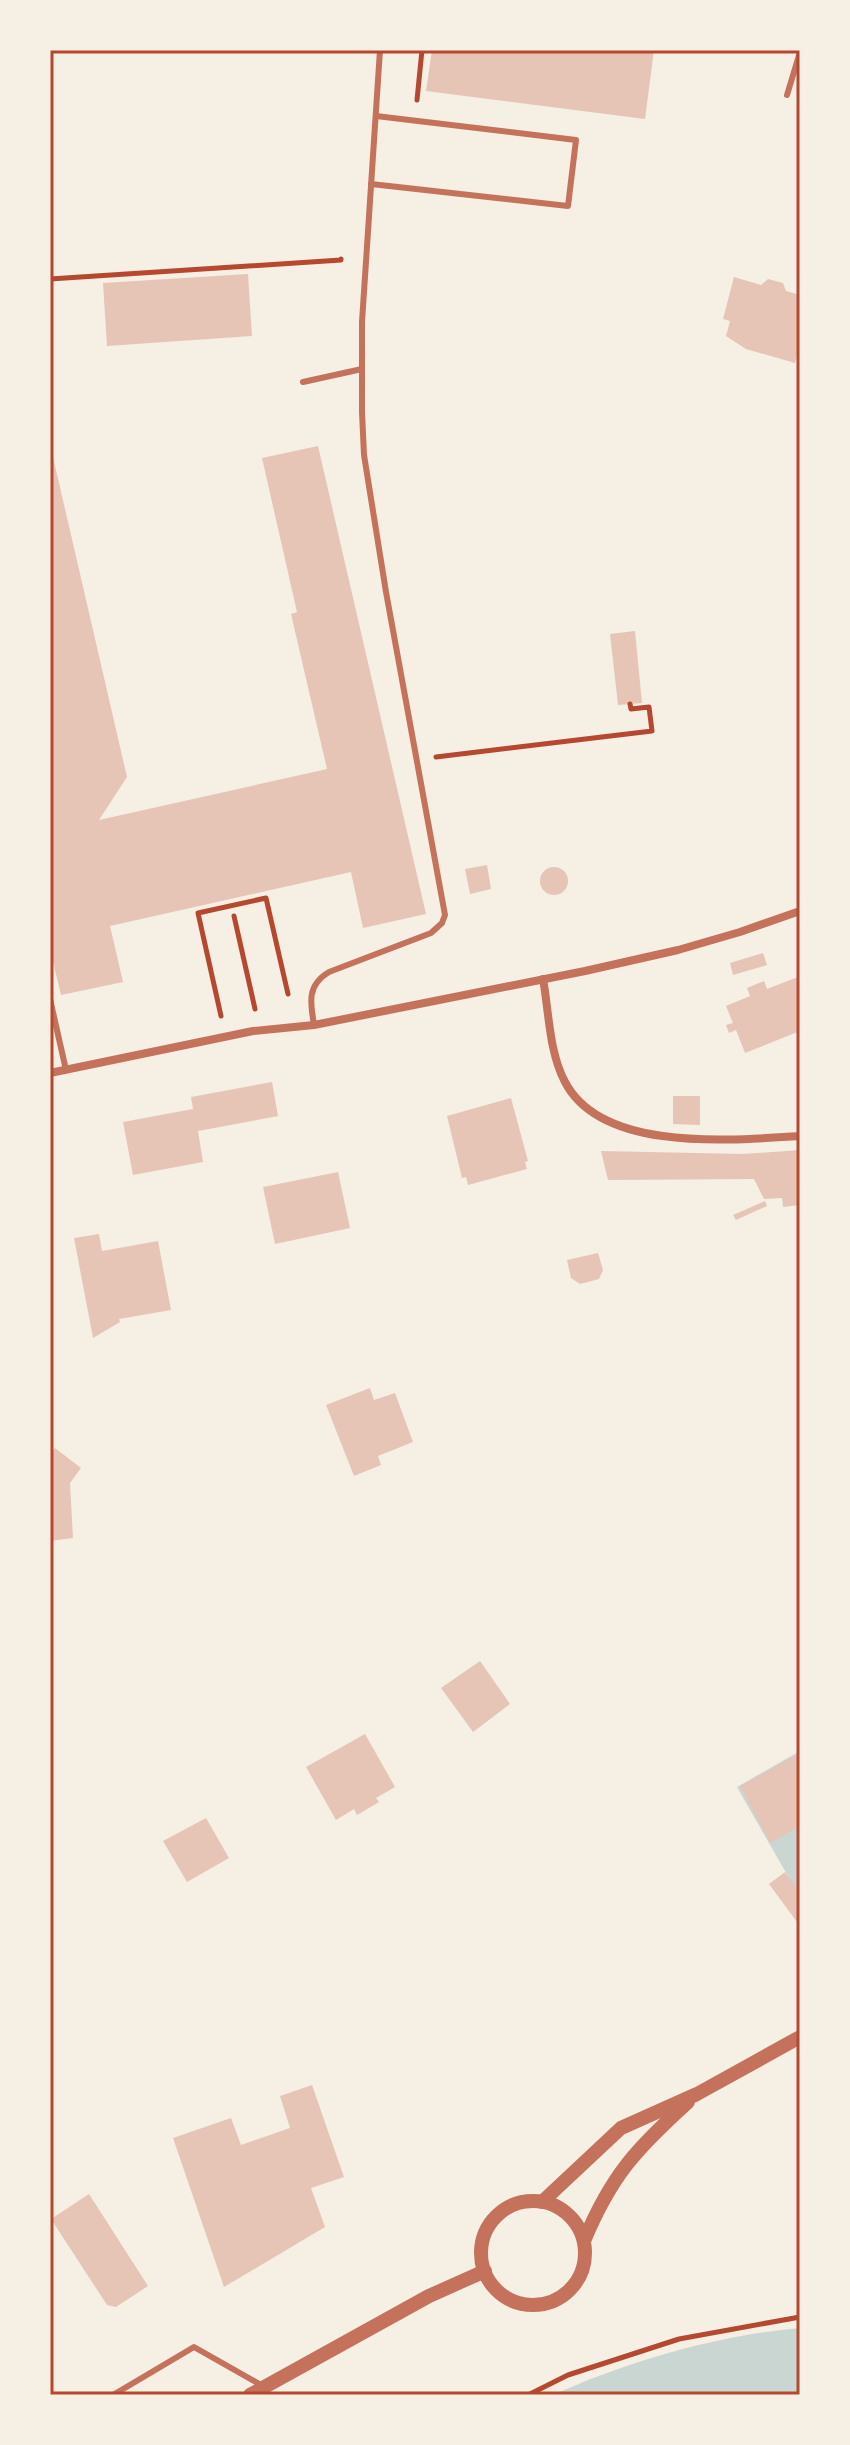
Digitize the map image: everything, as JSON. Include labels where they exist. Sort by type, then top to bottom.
[{"type":"street","points":[[50,1073],[260,1031],[314,1025],[678,950],[800,911]]},
{"type":"street","points":[[543,979],[556,1059],[565,1082],[577,1100],[596,1115],[617,1127],[673,1137],[748,1139],[800,1136]]},
{"type":"street","points":[[542,2202],[621,2128],[697,2094],[800,2037]]},
{"type":"street","points":[[584,2241],[603,2198],[624,2165],[645,2141],[697,2094]]},
{"type":"street","points":[[517,2203],[551,2203],[566,2212],[577,2225],[584,2241],[586,2258],[581,2275],[565,2295],[549,2303],[523,2304],[507,2298],[493,2287],[481,2255],[483,2239],[495,2217],[517,2203]]},
{"type":"street","points":[[250,2395],[429,2296],[485,2271]]},
{"type":"lane","points":[[314,1025],[310,995],[320,977],[431,933],[442,923],[444,907],[415,760],[364,455],[362,369],[380,50]]},
{"type":"lane","points":[[787,95],[800,52]]},
{"type":"lane","points":[[371,184],[568,206],[576,140],[376,116]]},
{"type":"lane","points":[[303,382],[362,369]]},
{"type":"lane","points":[[50,999],[66,1070]]},
{"type":"lane","points":[[113,2395],[194,2347],[264,2387]]},
{"type":"path","points":[[414,121],[422,50]]},
{"type":"path","points":[[50,279],[341,260],[342,245]]},
{"type":"path","points":[[415,760],[652,731],[649,707],[631,709],[630,704]]},
{"type":"path","points":[[213,983],[198,913],[231,902],[266,898],[282,968]]},
{"type":"path","points":[[234,916],[260,1031]]},
{"type":"path","points":[[528,2395],[568,2375],[679,2339],[800,2317]]},
{"type":"shaded area","points":[[800,1751],[800,1897],[737,1787]]},
{"type":"shaded area","points":[[800,2328],[800,2395],[553,2395],[674,2351],[769,2331]]},
{"type":"building","points":[[432,50],[654,50],[645,119],[426,91]]},
{"type":"building","points":[[248,274],[252,336],[107,346],[103,283]]},
{"type":"building","points":[[734,277],[761,285],[768,279],[783,283],[786,291],[800,295],[800,346],[795,363],[746,349],[726,336],[730,321],[723,319]]},
{"type":"building","points":[[50,444],[127,777],[99,820],[327,769],[291,614],[297,612],[262,458],[318,446],[426,914],[363,928],[351,872],[110,926],[123,982],[61,995],[50,949]]},
{"type":"building","points":[[635,631],[642,703],[618,705],[610,634]]},
{"type":"building","points":[[487,865],[491,889],[470,894],[465,869]]},
{"type":"building","points":[[554,867],[564,871],[568,881],[564,891],[554,895],[544,891],[540,881],[544,871]]},
{"type":"building","points":[[763,953],[767,965],[733,975],[730,963]]},
{"type":"building","points":[[798,977],[800,1031],[745,1053],[736,1030],[729,1033],[726,1025],[733,1023],[726,1006],[750,996],[747,988],[764,981],[767,989]]},
{"type":"building","points":[[272,1082],[278,1116],[198,1131],[203,1162],[133,1175],[123,1122],[193,1109],[191,1097]]},
{"type":"building","points":[[673,1096],[700,1096],[700,1125],[673,1124]]},
{"type":"building","points":[[511,1098],[528,1161],[525,1162],[527,1169],[468,1185],[466,1177],[462,1178],[447,1116]]},
{"type":"building","points":[[800,1150],[800,1205],[783,1207],[782,1198],[764,1199],[754,1179],[608,1180],[601,1151],[743,1154]]},
{"type":"building","points":[[338,1172],[350,1228],[275,1244],[263,1187]]},
{"type":"building","points":[[765,1201],[767,1206],[736,1220],[733,1215]]},
{"type":"building","points":[[99,1234],[102,1251],[158,1241],[171,1310],[119,1319],[120,1322],[93,1338],[74,1238]]},
{"type":"building","points":[[598,1253],[603,1270],[599,1279],[580,1284],[571,1278],[567,1260]]},
{"type":"building","points":[[370,1388],[374,1400],[395,1393],[413,1442],[378,1456],[381,1465],[354,1476],[326,1405]]},
{"type":"building","points":[[55,1448],[81,1468],[70,1483],[73,1538],[50,1541],[50,1454]]},
{"type":"building","points":[[480,1661],[510,1704],[473,1732],[441,1688]]},
{"type":"building","points":[[365,1734],[395,1787],[376,1798],[379,1802],[357,1815],[354,1809],[336,1820],[306,1767]]},
{"type":"building","points":[[800,1753],[800,1826],[770,1843],[740,1786]]},
{"type":"building","points":[[206,1818],[229,1858],[187,1882],[163,1841]]},
{"type":"building","points":[[785,1872],[800,1893],[800,1926],[769,1884]]},
{"type":"building","points":[[312,2085],[344,2177],[311,2188],[325,2227],[224,2287],[173,2138],[231,2118],[241,2145],[290,2128],[280,2096]]},
{"type":"building","points":[[89,2194],[148,2286],[116,2307],[107,2305],[51,2219]]}]
